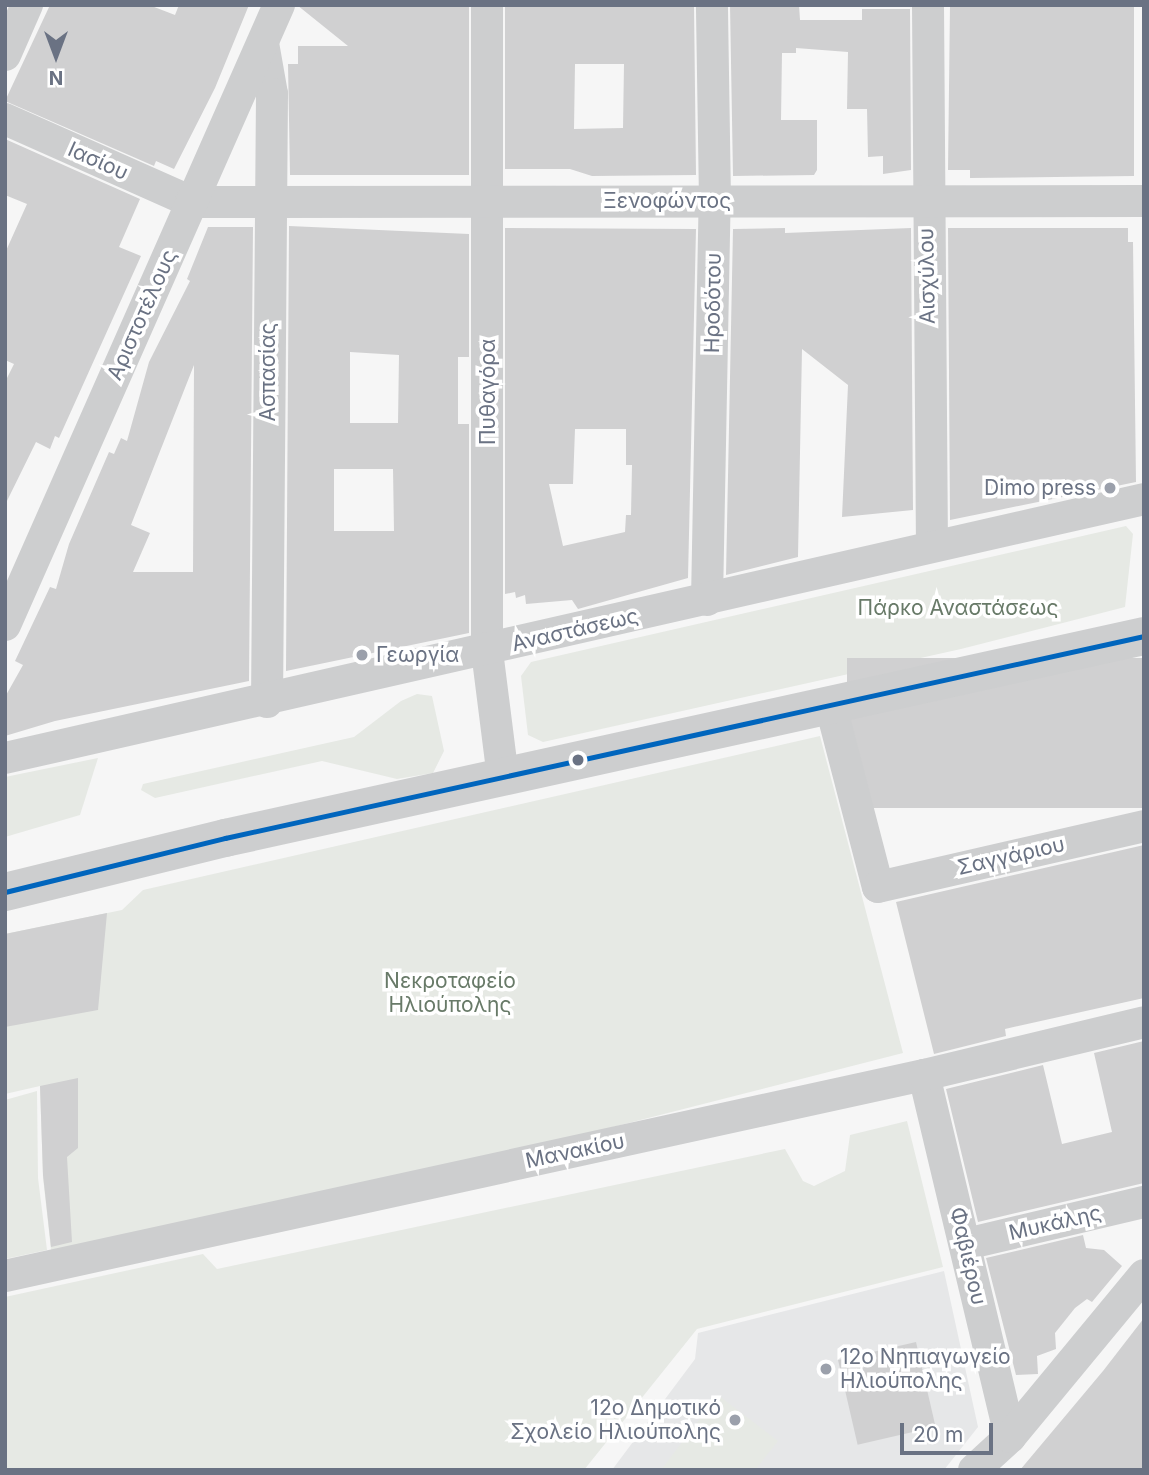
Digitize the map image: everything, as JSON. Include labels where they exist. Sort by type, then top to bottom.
[{"type":"street","points":[[5,55],[27,5]]},
{"type":"street","name":"Αριστοτέλους","points":[[5,625],[14,580],[191,202],[279,5]]},
{"type":"street","name":"Πυθαγόρα","points":[[487,5],[487,651],[503,778]]},
{"type":"street","name":"Ηροδότου","points":[[706,600],[715,201],[712,5]]},
{"type":"street","name":"Αισχύλου","points":[[928,5],[926,201],[932,546]]},
{"type":"street","name":"Ασπασίας","points":[[263,43],[272,94],[269,202],[267,702]]},
{"type":"street","name":"Ιασίου","points":[[5,119],[191,202]]},
{"type":"street","name":"Ξενοφώντος","points":[[191,202],[1144,201]]},
{"type":"street","name":"Αναστάσεως","points":[[5,758],[267,702],[1144,499]]},
{"type":"street","points":[[5,892],[830,703],[1144,635]]},
{"type":"street","name":"Σαγγάριου","points":[[830,703],[878,887],[1144,826]]},
{"type":"street","name":"Μανακίου","points":[[5,1276],[924,1075],[1144,1022]]},
{"type":"street","name":"Φαβιέρου","points":[[924,1075],[1010,1437]]},
{"type":"street","name":"Μυκάλης","points":[[966,1244],[1144,1202]]},
{"type":"street","points":[[977,1469],[1010,1437],[1144,1275]]},
{"type":"shaded area","name":"12ο Νηπιαγωγείο Ηλιούπολης","points":[[944,1271],[978,1427],[944,1470],[612,1470],[695,1359],[698,1333]]},
{"type":"green space","name":"Πάρκο Αναστάσεως","points":[[1126,526],[1133,534],[1125,607],[961,649],[543,742],[528,735],[521,676],[531,662]]},
{"type":"green space","points":[[417,694],[432,696],[444,751],[433,773],[397,779],[322,761],[155,798],[141,790],[143,784],[354,737],[401,701]]},
{"type":"green space","name":"Νεκροταφείο Ηλιούπολης","points":[[820,736],[903,1053],[491,1158],[51,1250],[43,1177],[40,1086],[5,1094],[5,934],[122,910],[143,890]]},
{"type":"green space","points":[[98,758],[80,815],[5,837],[5,777]]},
{"type":"green space","points":[[37,1091],[38,1178],[47,1250],[5,1259],[5,1100]]},
{"type":"green space","points":[[907,1121],[943,1267],[697,1329],[584,1470],[5,1470],[5,1297],[203,1254],[217,1269],[785,1149],[803,1181],[814,1186],[845,1171],[850,1135]]},
{"type":"green space","points":[[718,1395],[778,1441],[755,1470],[661,1470]]},
{"type":"building","points":[[50,5],[149,5],[175,15],[179,5],[249,5],[215,88],[174,169],[156,161],[154,166],[5,101]]},
{"type":"building","points":[[297,5],[469,5],[469,175],[290,175],[288,64],[298,64],[298,46],[348,46]]},
{"type":"building","points":[[505,5],[694,5],[696,175],[592,176],[570,169],[505,169]],"holes":[[[575,64],[624,64],[623,128],[574,129]]]},
{"type":"building","points":[[730,5],[799,5],[800,20],[862,20],[862,9],[910,9],[911,170],[883,174],[883,156],[868,157],[867,109],[847,109],[848,52],[796,48],[796,53],[782,53],[781,120],[817,120],[817,170],[814,175],[733,176]]},
{"type":"building","points":[[950,5],[1134,5],[1134,176],[970,178],[970,170],[948,170]]},
{"type":"building","points":[[5,139],[140,199],[119,247],[141,256],[59,438],[55,436],[50,449],[36,442],[5,505],[5,382],[14,364],[5,360],[5,253],[27,204],[5,195]]},
{"type":"building","points":[[289,226],[469,234],[469,357],[458,357],[458,424],[469,424],[469,633],[286,671]],"holes":[[[350,352],[399,355],[398,423],[350,423]],[[334,469],[393,469],[394,531],[334,531]]]},
{"type":"building","points":[[208,227],[253,227],[249,681],[55,721],[5,736],[5,697],[23,665],[15,661],[50,587],[56,589],[69,544],[109,452],[114,454],[121,438],[127,441],[149,362],[190,281],[187,279]],"holes":[[[194,365],[193,572],[133,572],[150,533],[131,525]]]},
{"type":"building","points":[[505,228],[696,229],[688,578],[578,609],[572,600],[526,604],[525,595],[516,598],[515,592],[505,594]],"holes":[[[575,429],[626,429],[626,465],[632,465],[631,515],[626,515],[625,532],[563,546],[549,484],[573,484]]]},
{"type":"building","points":[[785,228],[785,233],[911,228],[913,510],[842,517],[848,385],[802,349],[798,557],[726,575],[733,229]]},
{"type":"building","points":[[948,228],[1128,228],[1128,242],[1133,242],[1136,482],[950,520]]},
{"type":"building","points":[[847,658],[1144,658],[1144,808],[847,808]]},
{"type":"building","points":[[1144,845],[1144,998],[1005,1029],[1006,1036],[934,1054],[896,902]]},
{"type":"building","points":[[107,913],[98,1010],[5,1027],[5,934]]},
{"type":"building","points":[[1144,1041],[1144,1183],[978,1222],[946,1089],[1043,1065],[1062,1144],[1112,1132],[1094,1053]]},
{"type":"building","points":[[78,1078],[78,1148],[67,1157],[72,1242],[51,1247],[43,1175],[40,1086]]},
{"type":"building","points":[[1083,1235],[1086,1248],[1104,1250],[1122,1266],[1092,1302],[1087,1299],[1075,1308],[1055,1333],[1056,1349],[1037,1356],[1038,1374],[1016,1375],[986,1258]]},
{"type":"building","points":[[1144,1318],[1144,1470],[1020,1470],[1103,1371]]},
{"type":"building","points":[[916,1342],[936,1427],[858,1445],[838,1360]]},
{"type":"transit line","points":[[5,892],[225,838],[1144,636]]},
{"type":"place","name":"Dimo press","points":[[1110,488]]},
{"type":"place","name":"Γεωργία","points":[[362,655]]},
{"type":"place","name":"12ο Νηπιαγωγείο Ηλιούπολης","points":[[826,1369]]},
{"type":"place","name":"12ο Δημοτικό Σχολείο Ηλιούπολης","points":[[735,1420]]}]
